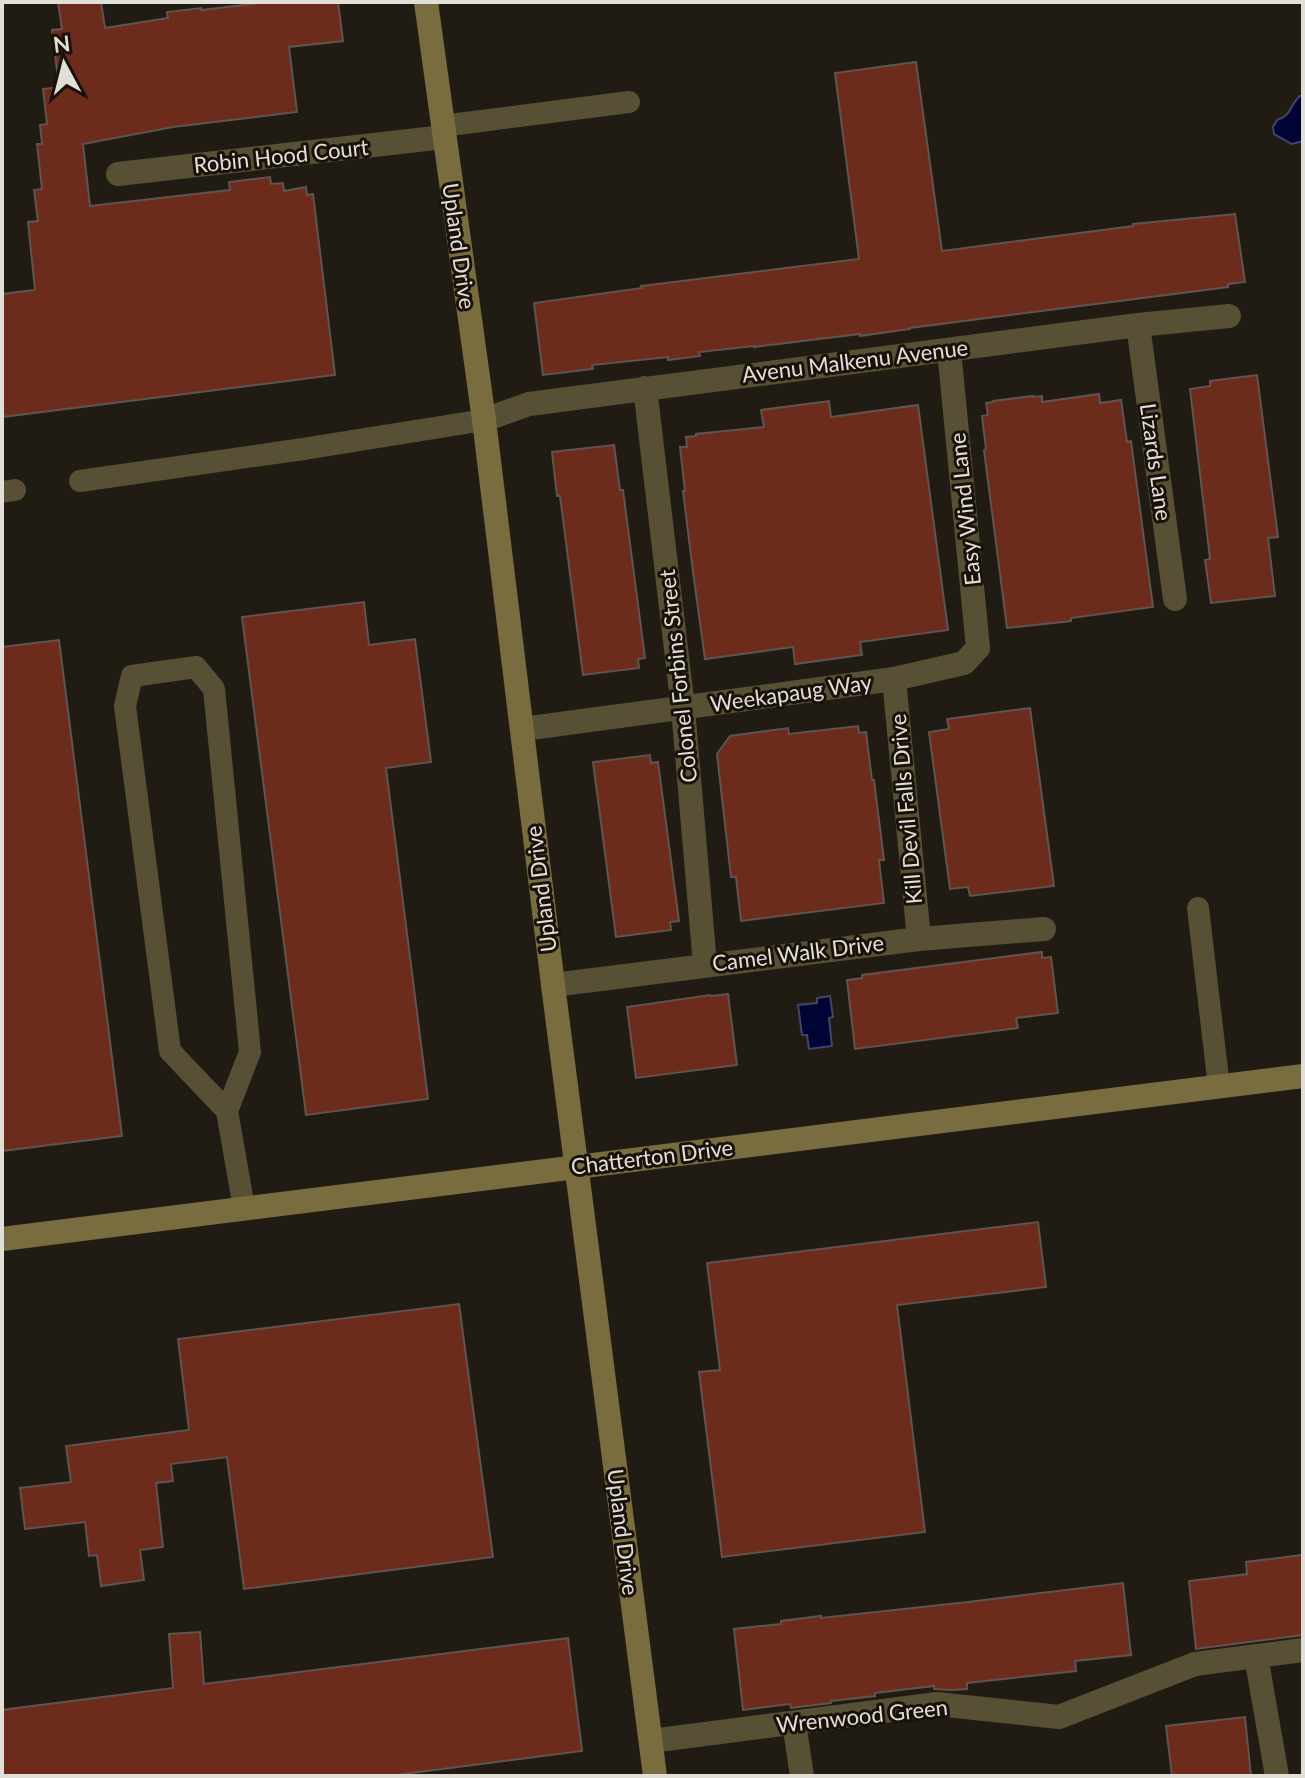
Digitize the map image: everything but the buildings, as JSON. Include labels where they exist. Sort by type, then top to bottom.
[{"type":"street","name":"Upland Drive","points":[[426,2],[484,420],[655,1776]]},
{"type":"street","name":"Robin Hood Court","points":[[118,174],[443,131]]},
{"type":"street","name":"Avenu Malkenu Avenue","points":[[484,420],[529,404],[1138,325],[1229,316]]},
{"type":"street","name":"Lizards Lane","points":[[1138,325],[1175,599]]},
{"type":"street","name":"Easy Wind Lane","points":[[949,350],[978,648],[964,663]]},
{"type":"street","name":"Colonel Forbins Street","points":[[645,388],[683,708],[705,965]]},
{"type":"street","name":"Weekapaug Way","points":[[523,729],[894,679],[964,663]]},
{"type":"street","name":"Kill Devil Falls Drive","points":[[894,679],[919,939]]},
{"type":"street","name":"Camel Walk Drive","points":[[553,985],[919,939],[1044,929]]},
{"type":"street","name":"Chatterton Drive","points":[[2,1239],[1303,1076]]},
{"type":"street","name":"Wrenwood Green","points":[[651,1741],[937,1704],[1059,1717],[1195,1664],[1303,1650]]},
{"type":"street","points":[[1256,1656],[1277,1776]]},
{"type":"street","points":[[794,1723],[802,1776]]},
{"type":"lane","points":[[443,131],[629,102]]},
{"type":"lane","points":[[80,481],[484,420]]},
{"type":"lane","points":[[227,1111],[170,1051],[125,706],[132,676],[196,667],[214,689],[250,1052],[227,1111],[244,1208]]},
{"type":"lane","points":[[1198,908],[1219,1087]]},
{"type":"shaded area","points":[[1303,96],[1303,141],[1292,144],[1274,134],[1273,127]]},
{"type":"shaded area","points":[[830,996],[832,1046],[809,1049],[807,1035],[802,1035],[798,1005],[817,1003],[817,998]]}]
